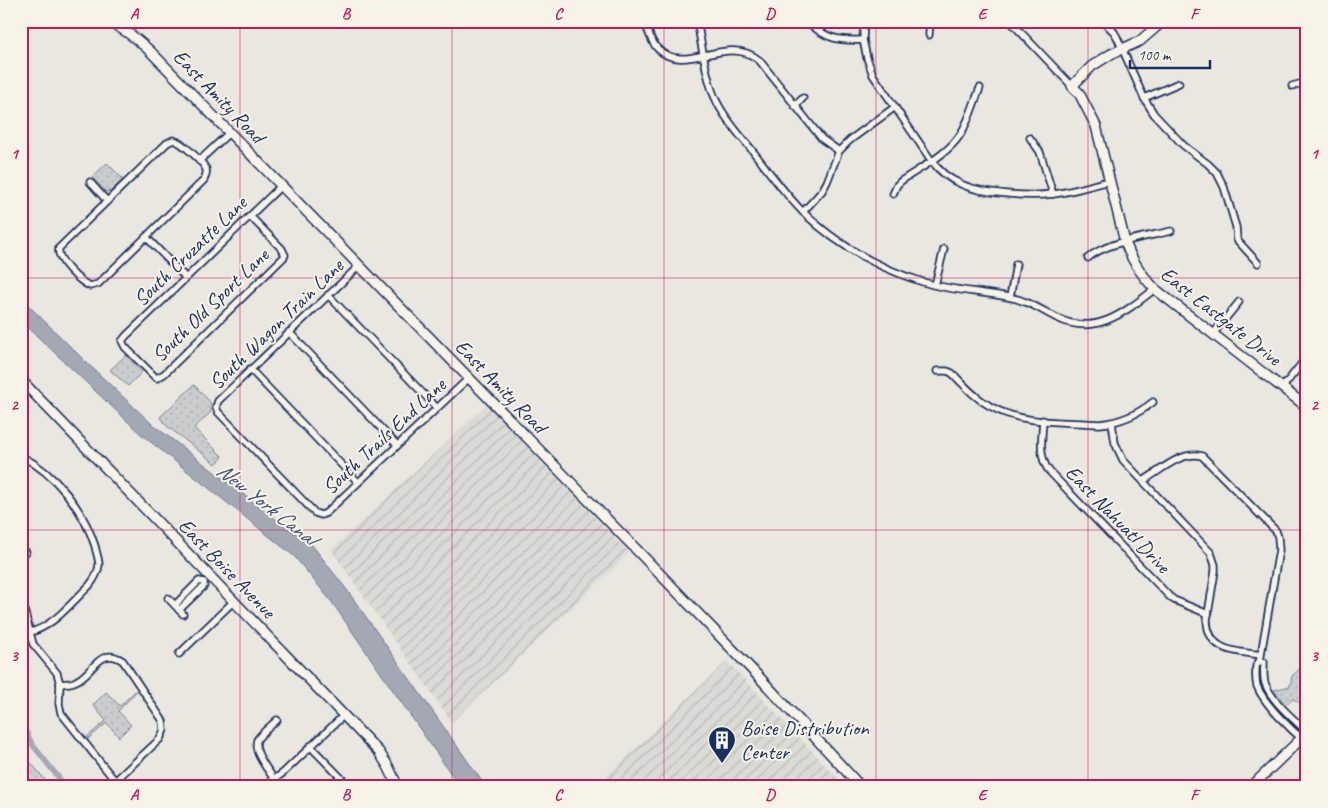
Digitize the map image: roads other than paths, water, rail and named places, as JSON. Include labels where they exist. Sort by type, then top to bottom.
[{"type":"street","points":[[644,21],[654,45],[663,53],[678,59],[732,50],[751,54],[759,60],[822,139],[839,151]]},
{"type":"street","points":[[697,21],[713,93],[724,115],[803,212],[831,236],[856,253],[888,270],[935,285],[1010,297],[1034,305],[1069,323],[1098,324],[1117,317],[1155,289]]},
{"type":"street","points":[[807,21],[822,34],[832,38],[843,41],[863,40]]},
{"type":"street","points":[[864,21],[863,40],[873,75],[939,170],[962,185],[1015,195],[1053,194],[1110,180]]},
{"type":"street","points":[[929,35],[930,21]]},
{"type":"street","name":"East Eastgate Drive","points":[[1010,21],[1079,93],[1096,126],[1125,242],[1138,269],[1155,289],[1307,407]]},
{"type":"street","points":[[1103,21],[1114,32],[1144,98],[1154,114],[1177,138],[1217,173],[1224,187],[1238,240],[1258,262]]},
{"type":"street","points":[[1072,86],[1092,66],[1140,41],[1163,21]]},
{"type":"street","name":"East Amity Road","points":[[115,22],[150,51],[282,185],[759,677],[861,787]]},
{"type":"street","points":[[1292,86],[1307,82]]},
{"type":"street","points":[[1144,98],[1179,84]]},
{"type":"street","points":[[893,194],[901,181],[931,160],[959,136],[980,88]]},
{"type":"street","points":[[795,106],[803,98]]},
{"type":"street","points":[[803,212],[828,182],[839,151],[850,140],[895,107]]},
{"type":"street","points":[[199,161],[230,132]]},
{"type":"street","points":[[1030,138],[1040,152],[1053,194]]},
{"type":"street","points":[[173,140],[181,142],[199,161],[207,175],[204,180],[98,284],[90,286],[84,283],[60,259],[58,252],[60,246],[168,143],[173,140]]},
{"type":"street","points":[[90,182],[107,201]]},
{"type":"street","name":"South Cruzatte Lane","points":[[122,341],[282,185]]},
{"type":"street","name":"South Old Sport Lane","points":[[122,341],[125,347],[157,378],[281,260],[285,255],[282,250],[250,216]]},
{"type":"street","points":[[1088,258],[1095,251],[1171,231]]},
{"type":"street","points":[[146,237],[186,278]]},
{"type":"street","points":[[935,285],[944,249]]},
{"type":"street","points":[[1010,297],[1016,264]]},
{"type":"street","name":"South Wagon Train Lane","points":[[321,515],[315,513],[218,412],[216,407],[218,401],[250,369],[359,266]]},
{"type":"street","points":[[328,295],[437,408]]},
{"type":"street","points":[[1213,334],[1239,302]]},
{"type":"street","points":[[289,332],[397,445]]},
{"type":"street","points":[[1283,388],[1302,363]]},
{"type":"street","points":[[250,369],[358,482]]},
{"type":"street","points":[[937,372],[946,370],[952,373],[974,395],[997,410],[1017,417],[1100,424],[1112,423],[1141,412],[1153,402]]},
{"type":"street","name":"South Trails End Lane","points":[[321,515],[326,513],[469,378]]},
{"type":"street","name":"East Boise Avenue","points":[[21,380],[207,579],[234,601],[379,752],[392,772],[398,787]]},
{"type":"street","name":"East Nahuatl Drive","points":[[1043,420],[1041,454],[1049,471],[1174,600],[1208,614]]},
{"type":"street","points":[[1112,423],[1115,443],[1120,454],[1211,553],[1214,559],[1215,571],[1207,626],[1212,638],[1226,649],[1261,658]]},
{"type":"street","points":[[1143,481],[1182,457],[1196,454],[1202,456],[1276,532],[1279,550],[1261,658],[1256,666],[1257,684],[1270,705],[1305,736],[1251,787]]},
{"type":"street","points":[[21,456],[47,473],[69,497],[88,528],[99,565],[94,580],[89,586],[47,626],[38,631],[30,632]]},
{"type":"street","points":[[168,598],[179,610],[204,586],[207,579]]},
{"type":"street","points":[[21,598],[33,644],[54,668],[60,684],[59,704],[61,713],[120,787]]},
{"type":"street","points":[[179,654],[234,601]]},
{"type":"street","points":[[60,684],[76,682],[102,658],[113,656],[123,661],[163,721],[164,730],[160,739],[115,781]]},
{"type":"street","points":[[263,787],[275,780],[344,715]]},
{"type":"street","points":[[277,720],[260,736],[256,746],[260,757],[279,787]]},
{"type":"street","points":[[310,746],[346,783]]},
{"type":"waterway","points":[[21,722],[32,744],[66,787]]},
{"type":"place","name":"Boise Distribution Center","points":[[722,764]]},
{"type":"water label","name":"New York Canal","points":[[267,503]]}]
